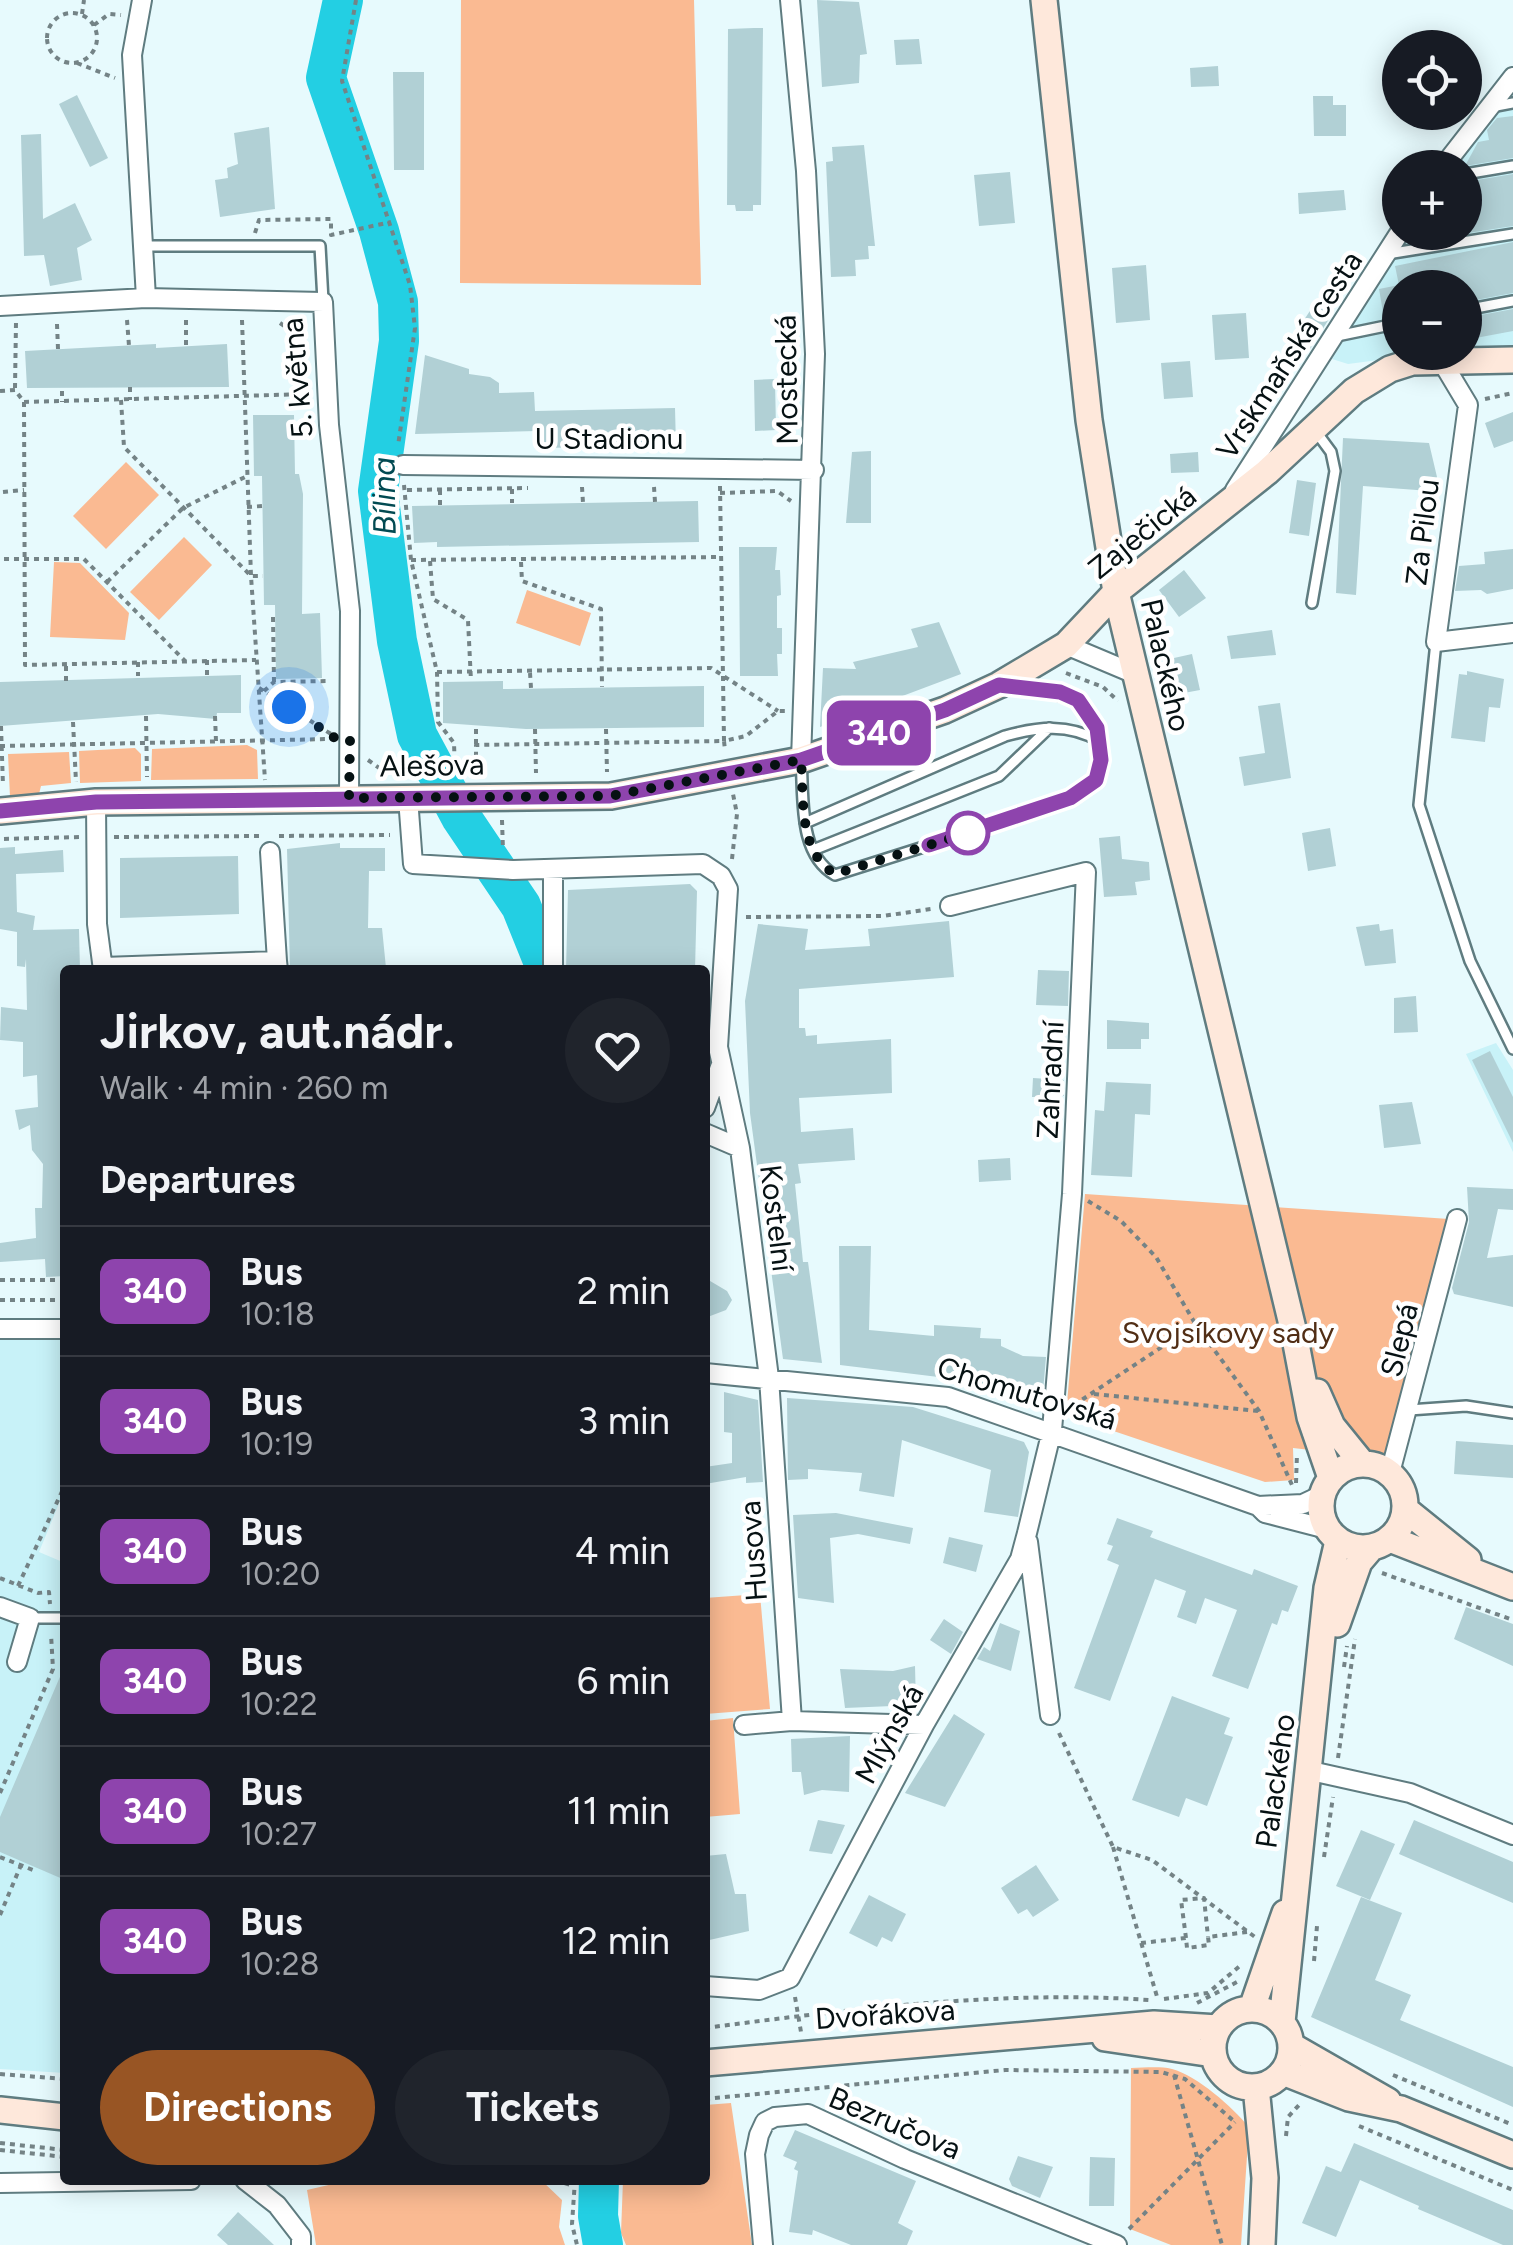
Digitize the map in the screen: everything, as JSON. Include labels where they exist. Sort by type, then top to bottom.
[{"type":"street","points":[[142,0],[132,55],[146,298]]},
{"type":"street","name":"Mostecká","points":[[790,0],[807,189],[815,354],[814,470],[787,708],[801,760]]},
{"type":"street","name":"Palackého","points":[[1044,0],[1085,385],[1116,592],[1327,1487]]},
{"type":"street","points":[[1455,150],[1513,76]]},
{"type":"street","name":"Vrskmaňská cesta","points":[[1224,508],[1389,250]]},
{"type":"street","name":"5. května","points":[[0,306],[146,298],[322,302],[329,426],[350,611],[349,798]]},
{"type":"street","name":"Zaječická","points":[[1482,360],[1513,360]]},
{"type":"street","name":"Zaječická","points":[[801,760],[945,710],[999,685],[1060,649],[1116,592],[1224,508],[1354,390],[1388,370]]},
{"type":"street","points":[[1447,370],[1468,405]]},
{"type":"street","name":"Za Pilou","points":[[1436,642],[1468,405]]},
{"type":"street","name":"U Stadionu","points":[[403,465],[814,470]]},
{"type":"street","points":[[1436,642],[1513,634]]},
{"type":"street","points":[[1060,649],[1134,674]]},
{"type":"street","name":"Alešova","points":[[0,811],[96,802],[610,796],[801,760]]},
{"type":"street","points":[[408,798],[414,864],[513,870],[703,864],[721,876],[728,888]]},
{"type":"street","points":[[96,802],[96,924],[103,965]]},
{"type":"street","points":[[270,852],[277,965]]},
{"type":"street","points":[[553,869],[553,965]]},
{"type":"street","name":"Zahradní","points":[[950,906],[1086,872],[1072,1194],[1052,1430]]},
{"type":"street","name":"Kostelní","points":[[728,888],[720,1067],[740,1148],[769,1378]]},
{"type":"street","name":"Kostelní","points":[[710,1094],[720,1067]]},
{"type":"street","points":[[710,1135],[740,1148]]},
{"type":"street","name":"Slepá","points":[[1390,1473],[1457,1219]]},
{"type":"street","points":[[0,1329],[60,1328]]},
{"type":"street","name":"Palackého","points":[[1294,1334],[1327,1416],[1362,1463]]},
{"type":"street","name":"Chomutovská","points":[[710,1373],[948,1397],[1052,1430],[1258,1506],[1303,1504],[1362,1463]]},
{"type":"street","name":"Husova","points":[[769,1378],[792,1721]]},
{"type":"street","name":"Mlýnská","points":[[710,1986],[759,1990],[790,1978],[924,1725],[1020,1559],[1052,1430]]},
{"type":"street","points":[[1362,1463],[1390,1473]]},
{"type":"street","name":"Chomutovská","points":[[1390,1473],[1399,1483],[1406,1510],[1502,1583]]},
{"type":"street","points":[[1327,1487],[1332,1535]]},
{"type":"street","name":"Chomutovská","points":[[1258,1506],[1265,1513],[1332,1535],[1354,1548],[1381,1544],[1502,1583]]},
{"type":"street","points":[[1381,1544],[1406,1510]]},
{"type":"street","points":[[1027,1533],[1050,1715]]},
{"type":"street","name":"Palackého","points":[[1252,2008],[1294,1884],[1324,1773],[1320,1687],[1332,1535]]},
{"type":"street","name":"Palackého","points":[[1320,1687],[1344,1594],[1359,1562],[1381,1544]]},
{"type":"street","points":[[0,1607],[30,1618],[17,1662]]},
{"type":"street","points":[[744,1725],[792,1721],[924,1725]]},
{"type":"street","points":[[1324,1773],[1410,1793],[1513,1834]]},
{"type":"street","name":"Palackého","points":[[1287,2034],[1294,1884]]},
{"type":"street","points":[[1283,2072],[1256,2087],[1233,2082],[1217,2066],[1213,2054],[1218,2028],[1232,2013],[1252,2008],[1401,2109]]},
{"type":"street","name":"Dvořákova","points":[[710,2063],[1154,2024],[1218,2028]]},
{"type":"street","name":"Dvořákova","points":[[1070,2032],[1213,2054]]},
{"type":"street","points":[[1283,2072],[1287,2034]]},
{"type":"street","points":[[1283,2072],[1348,2098],[1401,2109],[1513,2155]]},
{"type":"street","points":[[1256,2087],[1265,2178],[1262,2245]]},
{"type":"street","points":[[0,2110],[60,2116]]},
{"type":"street","name":"Bezručova","points":[[762,2245],[754,2154],[759,2135],[765,2122],[776,2116],[808,2114],[905,2159],[1115,2244]]},
{"type":"street","points":[[0,2183],[60,2182]]},
{"type":"street","points":[[251,2185],[277,2205],[301,2236],[301,2245]]},
{"type":"lane","points":[[1485,108],[1513,103]]},
{"type":"lane","points":[[1482,171],[1513,166]]},
{"type":"lane","points":[[1387,254],[1513,234]]},
{"type":"lane","points":[[144,246],[320,246],[322,302]]},
{"type":"lane","points":[[1482,307],[1513,301]]},
{"type":"lane","points":[[1337,336],[1382,327]]},
{"type":"lane","points":[[1312,603],[1335,471],[1331,452],[1314,429]]},
{"type":"lane","points":[[1436,642],[1420,805],[1470,961],[1513,1048]]},
{"type":"lane","points":[[801,760],[805,823],[813,850],[821,866],[835,874],[848,873],[1070,798],[1096,780],[1101,760],[1099,740],[1090,714],[1078,700],[1060,692],[999,685]]},
{"type":"lane","points":[[805,823],[1005,736],[1049,728],[1084,732],[1099,740]]},
{"type":"lane","points":[[813,850],[999,776],[1049,728]]},
{"type":"lane","points":[[1409,1410],[1466,1406],[1513,1413]]},
{"type":"lane","points":[[30,1618],[60,1618]]},
{"type":"path","points":[[82,14],[84,0]]},
{"type":"path","points":[[356,0],[342,81],[410,286],[415,328],[398,445],[412,560],[437,672],[438,722],[454,742],[455,771]]},
{"type":"path","points":[[76,63],[95,48],[94,25],[82,14],[65,13],[48,30],[53,54],[76,63],[134,82]]},
{"type":"path","points":[[94,25],[109,14],[123,15]]},
{"type":"path","points":[[255,234],[259,220],[331,219],[331,235],[391,222]]},
{"type":"path","points":[[241,300],[251,576],[267,800]]},
{"type":"path","points":[[0,320],[16,319],[15,390],[24,402],[25,665],[256,660]]},
{"type":"path","points":[[56,319],[58,349]]},
{"type":"path","points":[[127,320],[128,346]]},
{"type":"path","points":[[186,320],[186,347]]},
{"type":"path","points":[[130,387],[130,400]]},
{"type":"path","points":[[0,390],[15,390]]},
{"type":"path","points":[[62,390],[62,402]]},
{"type":"path","points":[[1468,405],[1499,392],[1513,394]]},
{"type":"path","points":[[24,402],[243,399],[308,394]]},
{"type":"path","points":[[121,400],[124,447],[251,576],[263,576]]},
{"type":"path","points":[[245,446],[254,446]]},
{"type":"path","points":[[720,466],[724,741],[737,814],[728,888]]},
{"type":"path","points":[[107,582],[183,508],[246,477]]},
{"type":"path","points":[[582,487],[583,502]]},
{"type":"path","points":[[654,487],[655,502]]},
{"type":"path","points":[[512,488],[512,504]]},
{"type":"path","points":[[3,492],[24,490]]},
{"type":"path","points":[[440,490],[440,506]]},
{"type":"path","points":[[720,493],[777,491],[785,494],[794,511]]},
{"type":"path","points":[[248,508],[262,506]]},
{"type":"path","points":[[412,560],[720,557]]},
{"type":"path","points":[[4,558],[84,558],[186,661]]},
{"type":"path","points":[[430,560],[433,599],[468,620],[471,680]]},
{"type":"path","points":[[521,560],[522,581],[600,609],[602,686]]},
{"type":"path","points":[[273,617],[274,682]]},
{"type":"path","points":[[1060,649],[1066,674],[1103,687],[1119,702]]},
{"type":"path","points":[[206,660],[207,676]]},
{"type":"path","points":[[138,662],[138,676]]},
{"type":"path","points":[[66,664],[66,681]]},
{"type":"path","points":[[437,672],[710,668],[787,708],[746,736],[724,741],[476,744]]},
{"type":"path","points":[[530,670],[531,688]]},
{"type":"path","points":[[262,689],[274,682],[331,681],[341,690]]},
{"type":"path","points":[[0,746],[338,740],[262,689]]},
{"type":"path","points":[[146,716],[147,782]]},
{"type":"path","points":[[215,716],[216,741]]},
{"type":"path","points":[[73,722],[76,783]]},
{"type":"path","points":[[606,728],[607,772]]},
{"type":"path","points":[[362,750],[382,770],[476,770],[476,729]]},
{"type":"path","points":[[535,729],[536,773]]},
{"type":"path","points":[[501,816],[506,842],[502,854]]},
{"type":"path","points":[[4,839],[411,834]]},
{"type":"path","points":[[726,917],[883,916],[950,906]]},
{"type":"path","points":[[1072,1194],[1121,1220],[1144,1245],[1259,1411],[1292,1485],[1300,1472],[1294,1440]]},
{"type":"path","points":[[0,1280],[60,1280]]},
{"type":"path","points":[[0,1300],[60,1300]]},
{"type":"path","points":[[1052,1430],[1061,1413],[1196,1324]]},
{"type":"path","points":[[1094,1394],[1259,1411]]},
{"type":"path","points":[[18,1586],[60,1495]]},
{"type":"path","points":[[1373,1578],[1384,1572],[1513,1620]]},
{"type":"path","points":[[0,1578],[49,1592],[53,1669],[0,1793]]},
{"type":"path","points":[[1324,1864],[1324,1773],[1357,1621]]},
{"type":"path","points":[[1050,1715],[1113,1846],[1159,2003]]},
{"type":"path","points":[[1113,1846],[1152,1860],[1254,1936],[1259,1948]]},
{"type":"path","points":[[0,1857],[32,1870]]},
{"type":"path","points":[[0,1915],[21,1865]]},
{"type":"path","points":[[1204,1898],[1210,1945],[1186,1948],[1181,1900],[1204,1898]]},
{"type":"path","points":[[1310,1966],[1318,1949],[1316,1918]]},
{"type":"path","points":[[1208,1937],[1247,1932]]},
{"type":"path","points":[[1140,1943],[1186,1938]]},
{"type":"path","points":[[710,2027],[962,1999],[1083,1995],[1167,2007]]},
{"type":"path","points":[[710,2099],[1004,2070],[1174,2075],[1235,2122],[1240,2132]]},
{"type":"path","points":[[0,2074],[60,2078]]},
{"type":"path","points":[[1174,2075],[1222,2245]]},
{"type":"path","points":[[806,2076],[808,2090]]},
{"type":"path","points":[[1286,2139],[1292,2110],[1310,2105]]},
{"type":"path","points":[[1115,2244],[1235,2122]]},
{"type":"path","points":[[1357,2125],[1513,2190]]},
{"type":"path","points":[[0,2143],[60,2152]]},
{"type":"path","points":[[0,2150],[60,2153]]},
{"type":"path","points":[[575,2185],[572,2224],[577,2245]]},
{"type":"shaded area","points":[[1513,84],[1513,346],[1482,349],[1482,270],[1386,270],[1398,250],[1482,250],[1482,150],[1463,150],[1482,130]]},
{"type":"shaded area","points":[[1382,276],[1382,360],[1348,364],[1332,359]]},
{"type":"shaded area","points":[[1496,1043],[1513,1070],[1513,1152],[1466,1054]]},
{"type":"shaded area","points":[[0,1337],[60,1338],[60,1501],[39,1552],[60,1561],[60,2073],[0,2069]]},
{"type":"green space","points":[[461,0],[694,0],[701,285],[460,283]]},
{"type":"green space","points":[[126,462],[159,495],[106,549],[73,516]]},
{"type":"green space","points":[[184,537],[212,565],[159,620],[130,592]]},
{"type":"green space","points":[[54,562],[80,563],[129,613],[125,640],[50,637]]},
{"type":"green space","points":[[527,590],[591,613],[580,646],[516,623]]},
{"type":"green space","points":[[247,745],[257,750],[258,779],[151,780],[152,749]]},
{"type":"green space","points":[[135,748],[141,754],[141,781],[80,783],[79,751]]},
{"type":"green space","points":[[69,752],[71,783],[41,786],[39,794],[10,797],[8,754]]},
{"type":"green space","name":"Svojsíkovy sady","points":[[1085,1194],[1449,1219],[1389,1459],[1293,1448],[1294,1480],[1265,1482],[1066,1415]]},
{"type":"green space","points":[[760,1594],[770,1709],[710,1714],[710,1598]]},
{"type":"green space","points":[[733,1718],[740,1814],[710,1817],[710,1720]]},
{"type":"green space","points":[[1131,2068],[1172,2069],[1193,2078],[1249,2127],[1241,2245],[1171,2245],[1130,2229]]},
{"type":"green space","points":[[731,2103],[752,2245],[626,2245],[621,2233],[623,2185],[710,2185],[710,2105]]},
{"type":"green space","points":[[328,2185],[546,2185],[562,2200],[559,2227],[565,2245],[316,2245],[307,2190]]},
{"type":"building","points":[[817,0],[859,2],[867,54],[860,55],[859,83],[822,87]]},
{"type":"building","points":[[763,28],[761,205],[753,205],[753,211],[736,211],[735,205],[727,205],[728,29]]},
{"type":"building","points":[[919,39],[922,64],[896,65],[894,40]]},
{"type":"building","points":[[1218,66],[1219,86],[1191,87],[1190,68]]},
{"type":"building","points":[[393,72],[424,72],[424,170],[394,170]]},
{"type":"building","points":[[77,95],[108,158],[90,167],[59,104]]},
{"type":"building","points":[[1313,96],[1333,96],[1333,105],[1346,105],[1346,136],[1314,136]]},
{"type":"building","points":[[1513,116],[1513,158],[1482,163],[1482,150],[1474,150],[1478,142],[1489,140],[1487,130],[1497,118]]},
{"type":"building","points":[[269,127],[275,209],[220,217],[215,180],[228,178],[227,168],[238,164],[234,133]]},
{"type":"building","points":[[41,134],[43,219],[75,203],[92,240],[77,248],[82,280],[50,286],[44,255],[24,256],[21,135]]},
{"type":"building","points":[[864,145],[875,246],[868,246],[869,259],[855,260],[856,276],[831,277],[826,162],[833,161],[832,147]]},
{"type":"building","points":[[1010,172],[1015,223],[979,226],[974,175]]},
{"type":"building","points":[[1513,174],[1513,226],[1482,231],[1482,179]]},
{"type":"building","points":[[1344,190],[1346,210],[1299,214],[1298,193]]},
{"type":"building","points":[[1513,242],[1513,293],[1482,299],[1482,270],[1396,270],[1395,266]]},
{"type":"building","points":[[1146,265],[1150,320],[1116,323],[1112,268]]},
{"type":"building","points":[[1317,300],[1334,311],[1307,354],[1289,343]]},
{"type":"building","points":[[1513,309],[1513,331],[1482,337],[1482,315]]},
{"type":"building","points":[[1246,313],[1249,358],[1215,360],[1212,315]]},
{"type":"building","points":[[156,344],[156,348],[227,344],[229,387],[27,388],[25,351]]},
{"type":"building","points":[[425,355],[469,369],[469,374],[490,377],[499,383],[499,393],[534,392],[535,411],[675,408],[676,446],[536,448],[536,431],[415,434]]},
{"type":"building","points":[[1190,361],[1193,397],[1164,399],[1161,363]]},
{"type":"building","points":[[775,379],[776,430],[755,431],[754,380]]},
{"type":"building","points":[[1513,412],[1513,441],[1494,448],[1485,423]]},
{"type":"building","points":[[253,415],[294,415],[295,474],[299,474],[303,494],[302,614],[320,613],[322,678],[276,679],[275,605],[264,605],[262,476],[254,476]]},
{"type":"building","points":[[1343,438],[1429,443],[1437,477],[1430,491],[1363,486],[1356,595],[1336,593]]},
{"type":"building","points":[[871,451],[871,523],[846,523],[852,452]]},
{"type":"building","points":[[1198,452],[1199,472],[1171,473],[1170,454]]},
{"type":"building","points":[[1297,480],[1316,483],[1309,536],[1289,533]]},
{"type":"building","points":[[698,501],[699,542],[437,547],[437,542],[414,543],[412,506]]},
{"type":"building","points":[[739,547],[777,547],[775,570],[780,570],[781,595],[777,596],[777,628],[782,628],[778,676],[740,676]]},
{"type":"building","points":[[1513,549],[1513,589],[1487,594],[1481,590],[1455,591],[1459,566],[1485,564],[1484,552]]},
{"type":"building","points":[[1184,570],[1206,598],[1179,617],[1159,590]]},
{"type":"building","points":[[939,622],[961,674],[820,727],[823,668],[856,669],[853,662],[918,647],[911,629]]},
{"type":"building","points":[[1272,630],[1276,655],[1231,659],[1227,636]]},
{"type":"building","points":[[1192,654],[1200,690],[1173,695],[1165,660]]},
{"type":"building","points":[[1467,671],[1504,679],[1500,708],[1489,707],[1485,742],[1451,738],[1459,674],[1467,675]]},
{"type":"building","points":[[241,675],[241,713],[217,713],[216,719],[158,714],[0,726],[0,682]]},
{"type":"building","points":[[503,681],[503,689],[704,686],[704,727],[526,729],[443,723],[443,682]]},
{"type":"building","points":[[1280,703],[1291,778],[1244,786],[1239,757],[1265,753],[1258,706]]},
{"type":"building","points":[[1330,828],[1336,866],[1308,871],[1302,833]]},
{"type":"building","points":[[1120,836],[1122,859],[1149,862],[1150,880],[1135,882],[1137,895],[1104,897],[1099,838]]},
{"type":"building","points":[[340,843],[340,848],[385,848],[385,871],[369,871],[368,928],[382,928],[386,965],[290,965],[287,849]]},
{"type":"building","points":[[15,847],[15,854],[63,850],[64,872],[16,874],[17,912],[35,916],[33,930],[79,929],[80,965],[60,965],[60,1276],[46,1277],[45,1259],[0,1262],[0,1243],[36,1238],[35,1208],[42,1208],[43,1164],[32,1150],[30,1125],[19,1130],[15,1110],[38,1107],[37,1075],[23,1077],[23,1042],[0,1040],[1,1007],[27,1010],[26,959],[25,967],[17,966],[17,932],[0,929],[0,848]]},
{"type":"building","points":[[238,856],[239,914],[120,918],[120,858]]},
{"type":"building","points":[[690,884],[697,891],[695,965],[566,965],[568,890]]},
{"type":"building","points":[[949,921],[954,977],[799,989],[799,1028],[805,1028],[806,1036],[817,1035],[817,1044],[891,1039],[892,1093],[799,1098],[801,1132],[853,1128],[855,1160],[798,1164],[801,1183],[795,1184],[803,1262],[808,1262],[822,1363],[783,1359],[750,1113],[745,1001],[758,924],[808,929],[805,950],[870,946],[868,929]]},
{"type":"building","points":[[1379,924],[1380,931],[1393,929],[1396,963],[1365,966],[1356,927]]},
{"type":"building","points":[[1038,970],[1069,971],[1068,1006],[1036,1005]]},
{"type":"building","points":[[1416,996],[1418,1032],[1394,1033],[1394,998]]},
{"type":"building","points":[[1107,1020],[1149,1023],[1149,1039],[1141,1039],[1141,1049],[1107,1049]]},
{"type":"building","points":[[1490,1051],[1513,1097],[1513,1143],[1472,1060]]},
{"type":"building","points":[[1033,1078],[1064,1080],[1064,1096],[1032,1097]]},
{"type":"building","points":[[1106,1082],[1151,1084],[1150,1115],[1135,1114],[1132,1177],[1091,1175],[1095,1110],[1104,1111]]},
{"type":"building","points":[[1412,1102],[1421,1144],[1384,1148],[1379,1105]]},
{"type":"building","points":[[1010,1158],[1011,1180],[979,1182],[978,1160]]},
{"type":"building","points":[[1467,1187],[1513,1189],[1513,1210],[1498,1209],[1487,1258],[1513,1255],[1513,1307],[1454,1294],[1452,1288],[1469,1222]]},
{"type":"building","points":[[839,1246],[871,1246],[869,1330],[934,1336],[934,1325],[981,1328],[980,1338],[1001,1339],[1001,1346],[1023,1356],[1046,1357],[1042,1403],[1036,1407],[963,1380],[840,1365]]},
{"type":"building","points":[[710,1281],[727,1291],[732,1300],[726,1310],[710,1316]]},
{"type":"building","points":[[724,1392],[758,1400],[763,1482],[746,1483],[746,1477],[710,1483],[710,1466],[732,1463],[732,1433],[724,1432]]},
{"type":"building","points":[[787,1398],[913,1407],[1024,1442],[1029,1452],[1018,1517],[984,1512],[991,1470],[902,1440],[894,1497],[859,1491],[862,1473],[808,1469],[808,1479],[788,1480]]},
{"type":"building","points":[[1456,1441],[1513,1445],[1513,1478],[1454,1474]]},
{"type":"building","points":[[836,1513],[913,1528],[910,1544],[858,1534],[830,1538],[834,1603],[798,1598],[793,1515]]},
{"type":"building","points":[[1117,1518],[1153,1531],[1150,1537],[1252,1575],[1254,1569],[1298,1586],[1288,1612],[1282,1610],[1277,1625],[1272,1623],[1248,1689],[1212,1676],[1237,1610],[1205,1598],[1196,1624],[1177,1617],[1186,1591],[1155,1579],[1110,1701],[1074,1688],[1119,1565],[1107,1560],[1113,1546],[1107,1544]]},
{"type":"building","points":[[949,1537],[983,1545],[976,1572],[943,1563]]},
{"type":"building","points":[[1466,1607],[1513,1624],[1513,1666],[1454,1639]]},
{"type":"building","points":[[944,1619],[963,1632],[951,1654],[930,1640]]},
{"type":"building","points":[[1000,1623],[1020,1631],[1011,1671],[977,1659],[984,1647],[990,1651]]},
{"type":"building","points":[[915,1666],[916,1705],[845,1708],[840,1669],[893,1671]]},
{"type":"building","points":[[60,1677],[60,1878],[0,1852],[0,1817]]},
{"type":"building","points":[[1172,1696],[1230,1718],[1224,1734],[1233,1737],[1207,1806],[1186,1798],[1179,1817],[1132,1800]]},
{"type":"building","points":[[954,1714],[985,1734],[945,1807],[905,1793]]},
{"type":"building","points":[[850,1736],[849,1792],[822,1790],[804,1795],[801,1772],[792,1772],[791,1739]]},
{"type":"building","points":[[818,1820],[845,1825],[832,1854],[809,1851]]},
{"type":"building","points":[[1414,1820],[1513,1862],[1513,1903],[1399,1854]]},
{"type":"building","points":[[1361,1830],[1395,1844],[1370,1900],[1336,1886]]},
{"type":"building","points":[[726,1854],[735,1894],[746,1894],[749,1931],[710,1940],[710,1856]]},
{"type":"building","points":[[1036,1865],[1059,1900],[1033,1917],[1027,1909],[1018,1914],[1001,1888]]},
{"type":"building","points":[[869,1895],[906,1914],[892,1942],[882,1937],[877,1947],[849,1933]]},
{"type":"building","points":[[1361,1897],[1402,1913],[1375,1980],[1411,1995],[1400,2020],[1513,2067],[1513,2107],[1311,2017]]},
{"type":"building","points":[[795,2130],[916,2181],[898,2223],[913,2231],[907,2245],[851,2245],[813,2230],[812,2235],[789,2232],[798,2171],[794,2169],[797,2162],[783,2156]]},
{"type":"building","points":[[1354,2143],[1513,2210],[1513,2245],[1503,2245],[1418,2209],[1419,2206],[1360,2180],[1336,2237],[1302,2223],[1326,2166],[1341,2172]]},
{"type":"building","points":[[1018,2156],[1053,2167],[1040,2198],[1012,2186],[1009,2179]]},
{"type":"building","points":[[1090,2157],[1115,2158],[1114,2206],[1089,2206]]},
{"type":"building","points":[[238,2212],[274,2245],[228,2245],[217,2235]]},
{"type":"waterway","name":"Bílina","points":[[343,0],[326,78],[379,231],[398,302],[399,341],[378,491],[397,641],[417,735],[461,817],[521,906],[544,965]]},
{"type":"waterway","name":"Bílina","points":[[599,2185],[603,2245]]},
{"type":"bus line","name":"340","points":[[0,811],[96,802],[610,796],[801,760],[945,710],[999,685],[1060,692],[1078,700],[1097,728],[1101,760],[1096,780],[1070,798],[929,845]]},
{"type":"route","points":[[289,707],[338,740],[350,740],[349,798],[610,796],[801,760],[810,841],[821,866],[835,874],[968,833]]}]
